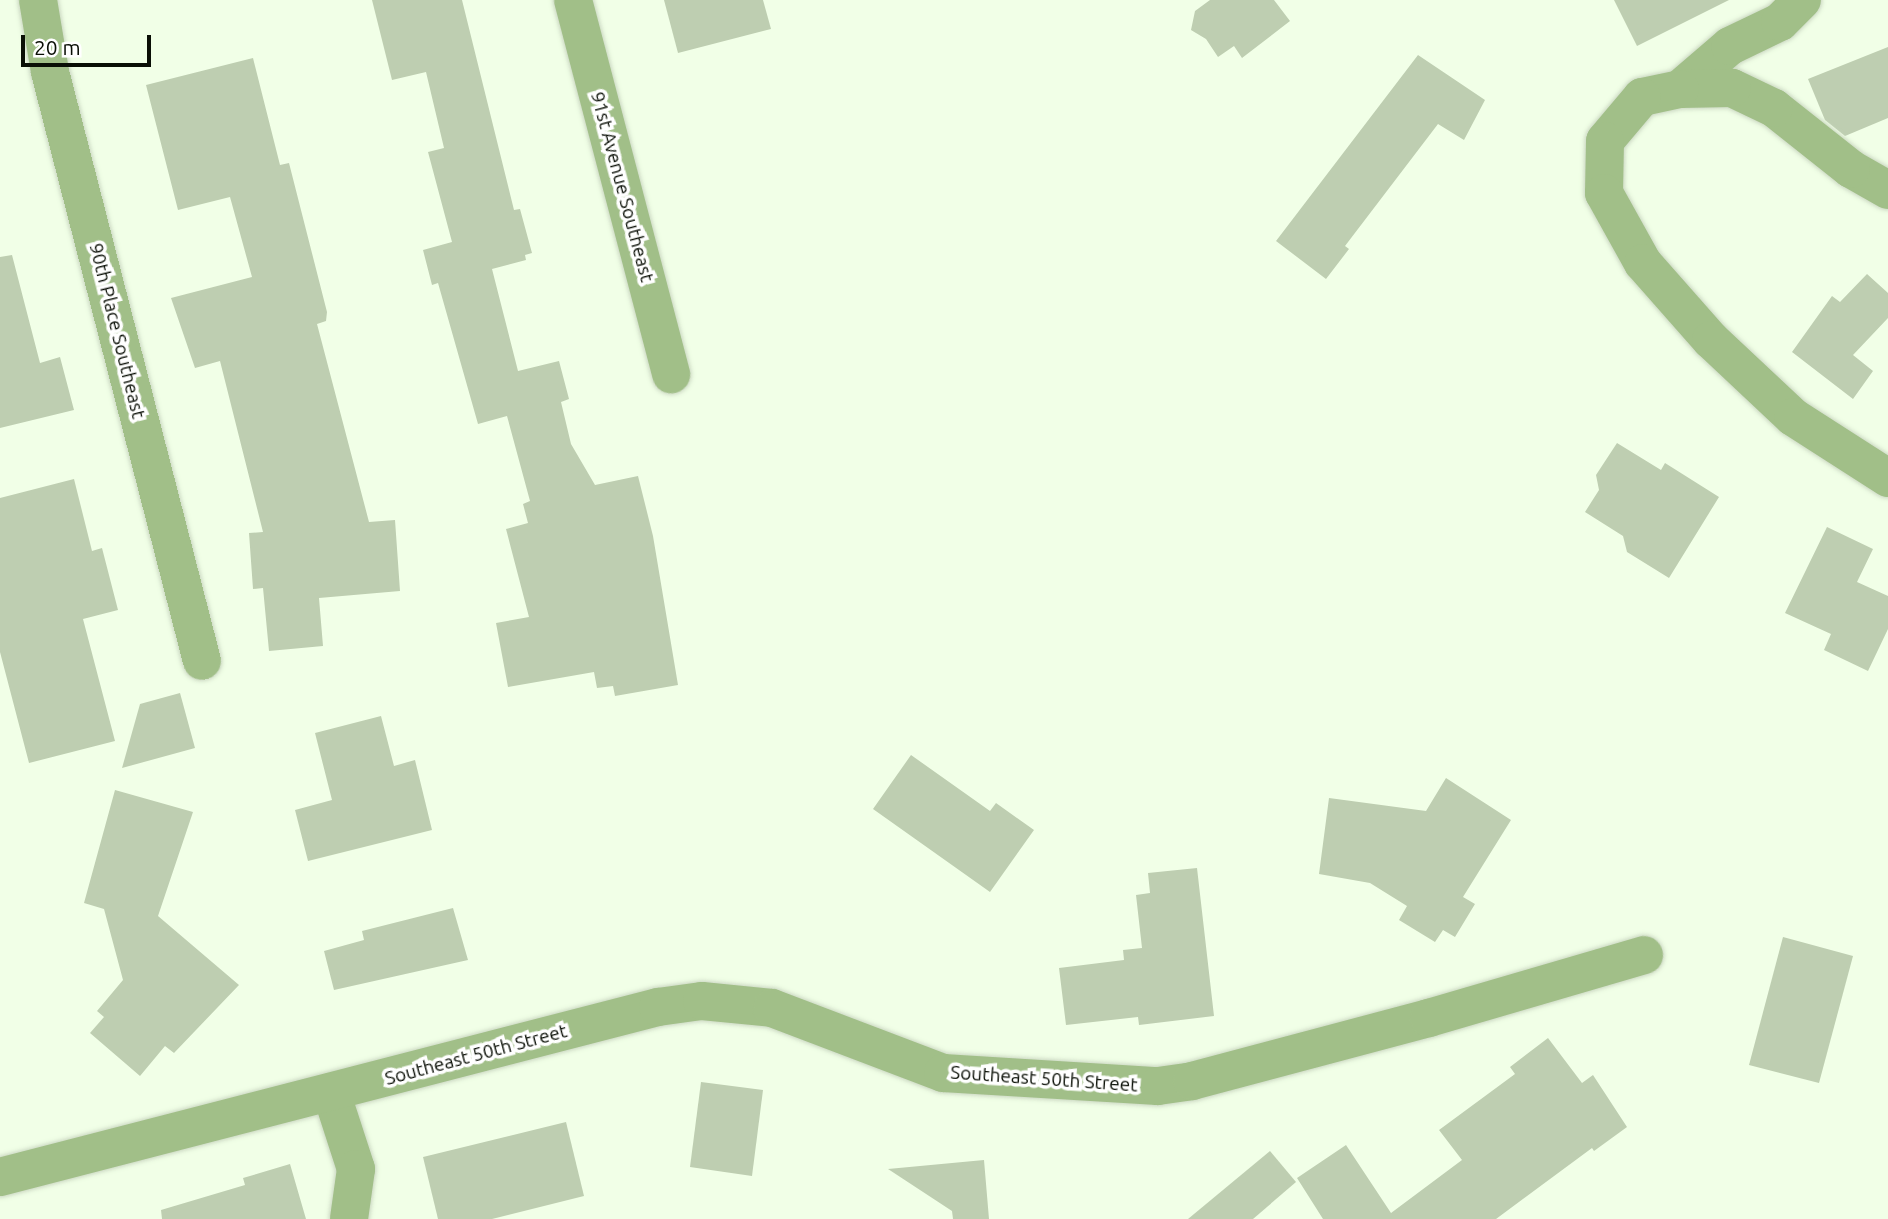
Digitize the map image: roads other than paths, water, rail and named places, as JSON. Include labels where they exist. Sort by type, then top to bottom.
[{"type":"street","name":"90th Place Southeast","points":[[38,0],[50,72],[202,661]]},
{"type":"street","name":"91st Avenue Southeast","points":[[573,0],[671,374]]},
{"type":"street","points":[[1680,89],[1730,46],[1780,22],[1802,0]]},
{"type":"street","points":[[1888,190],[1851,169],[1774,108],[1732,88],[1680,89],[1642,97],[1605,141],[1604,193],[1643,263],[1711,340],[1793,417],[1888,478]]},
{"type":"street","name":"Southeast 50th Street","points":[[0,1177],[658,1007],[702,1001],[772,1007],[943,1073],[1158,1086],[1192,1082],[1429,1018],[1644,955]]},
{"type":"street","points":[[331,1092],[356,1169],[349,1219]]}]
